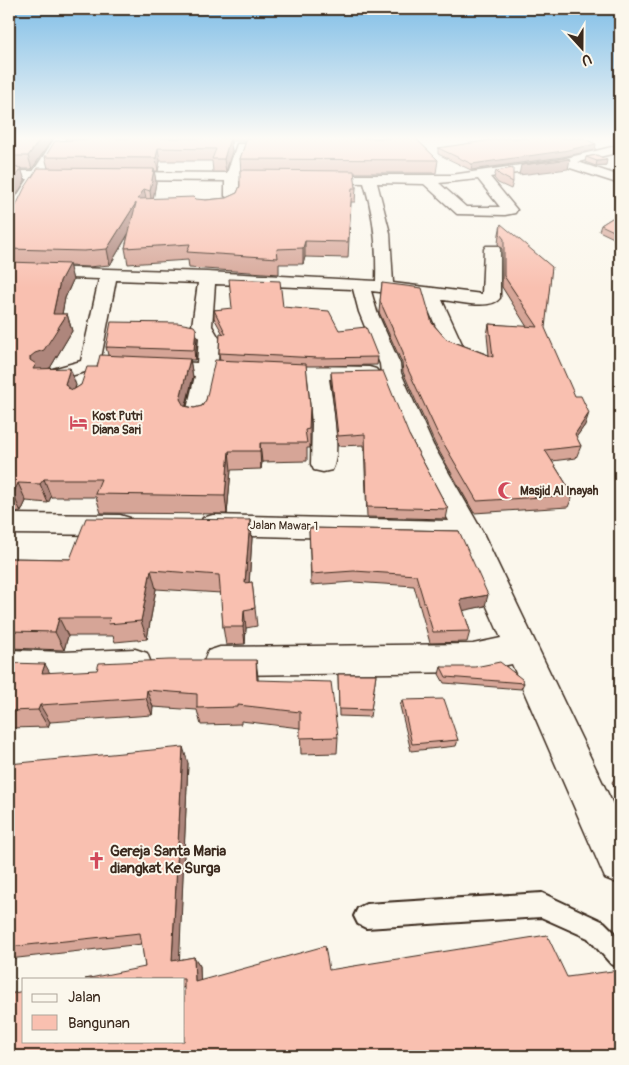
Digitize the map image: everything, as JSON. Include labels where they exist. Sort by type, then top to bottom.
[{"type":"street","points":[[10,220],[14,202],[26,188]]},
{"type":"street","points":[[223,207],[232,202],[232,188]]},
{"type":"street","points":[[372,188],[382,221],[368,312],[421,445],[468,531],[620,863]]},
{"type":"street","points":[[436,188],[462,211],[510,210],[492,188]]},
{"type":"street","points":[[9,271],[207,277],[372,286],[479,300],[490,298],[492,249]]},
{"type":"street","points":[[88,371],[109,274]]},
{"type":"street","points":[[196,417],[207,370],[209,338],[202,326],[207,277]]},
{"type":"street","points":[[430,293],[453,346]]},
{"type":"street","points":[[49,376],[76,370],[207,370],[318,374],[391,373]]},
{"type":"street","points":[[318,374],[324,424],[323,464]]},
{"type":"street","points":[[9,524],[149,524]]},
{"type":"street","name":"Jalan Mawar 1","points":[[187,525],[468,531]]},
{"type":"street","points":[[9,664],[64,666],[179,661],[473,658],[521,648]]},
{"type":"lane","points":[[366,916],[542,906],[596,930],[620,955]]},
{"type":"building","points":[[151,188],[150,191],[144,189],[138,199],[194,197],[206,200],[226,198],[237,193],[239,188],[356,188],[352,188],[348,242],[305,241],[303,248],[277,249],[278,258],[187,252],[190,244],[125,248],[136,203],[107,249],[84,251],[9,249],[9,216],[13,212],[24,189]]},
{"type":"building","points":[[620,213],[620,234],[601,225]]},
{"type":"building","points":[[501,224],[552,267],[545,328],[575,396],[581,396],[589,413],[575,434],[581,446],[545,450],[573,495],[477,501],[437,432],[404,361],[403,352],[380,301],[382,283],[422,288],[432,323],[446,339],[493,357],[489,324],[538,327],[504,276],[504,239],[500,234]]},
{"type":"building","points":[[9,262],[69,264],[60,281],[53,314],[67,314],[44,350],[30,357],[30,360],[36,364],[33,369],[70,368],[65,384],[73,390],[81,385],[87,367],[97,367],[100,355],[190,359],[180,399],[184,406],[194,408],[202,406],[206,400],[215,360],[306,364],[310,406],[309,429],[305,430],[307,443],[260,443],[260,451],[229,451],[225,496],[95,494],[101,479],[44,479],[40,484],[18,483],[13,494],[9,494]]},
{"type":"building","points":[[229,279],[280,281],[283,307],[329,311],[339,330],[366,327],[378,357],[318,358],[219,353],[220,333],[226,334],[214,310],[232,308]]},
{"type":"building","points":[[111,322],[178,323],[194,326],[196,329],[194,350],[106,347]]},
{"type":"building","points":[[383,371],[409,435],[448,509],[367,507],[365,434],[338,436],[331,372]]},
{"type":"building","points":[[86,518],[250,520],[245,583],[252,582],[255,608],[244,610],[243,627],[223,627],[219,575],[151,570],[141,621],[108,624],[110,618],[59,618],[55,632],[9,631],[9,558],[70,559]]},
{"type":"building","points":[[309,528],[459,531],[488,595],[460,600],[470,631],[433,632],[416,575],[354,571],[311,574]]},
{"type":"building","points":[[169,660],[256,660],[257,680],[331,682],[338,737],[300,738],[300,712],[238,705],[238,707],[197,708],[197,694],[147,690],[146,698],[40,705],[38,710],[9,711],[9,663],[45,664],[42,673],[97,670],[99,663]]},
{"type":"building","points":[[500,662],[522,679],[524,683],[446,677],[441,667],[475,667]]},
{"type":"building","points":[[338,674],[376,674],[371,710],[339,709]]},
{"type":"building","points":[[444,699],[458,740],[412,744],[402,700]]},
{"type":"building","points":[[183,747],[172,961],[194,957],[195,982],[325,946],[329,970],[547,935],[567,977],[620,970],[620,1056],[9,1056],[9,994],[22,991],[22,1042],[185,1042],[185,978],[90,978],[145,967],[140,933],[9,947],[9,764]]},
{"type":"place","name":"Kost Putri Diana Sari","points":[[78,423]]},
{"type":"place","name":"Masjid Al Inayah","points":[[506,491]]},
{"type":"place","name":"Gereja Santa Maria diangkat Ke Surga","points":[[96,860]]}]
